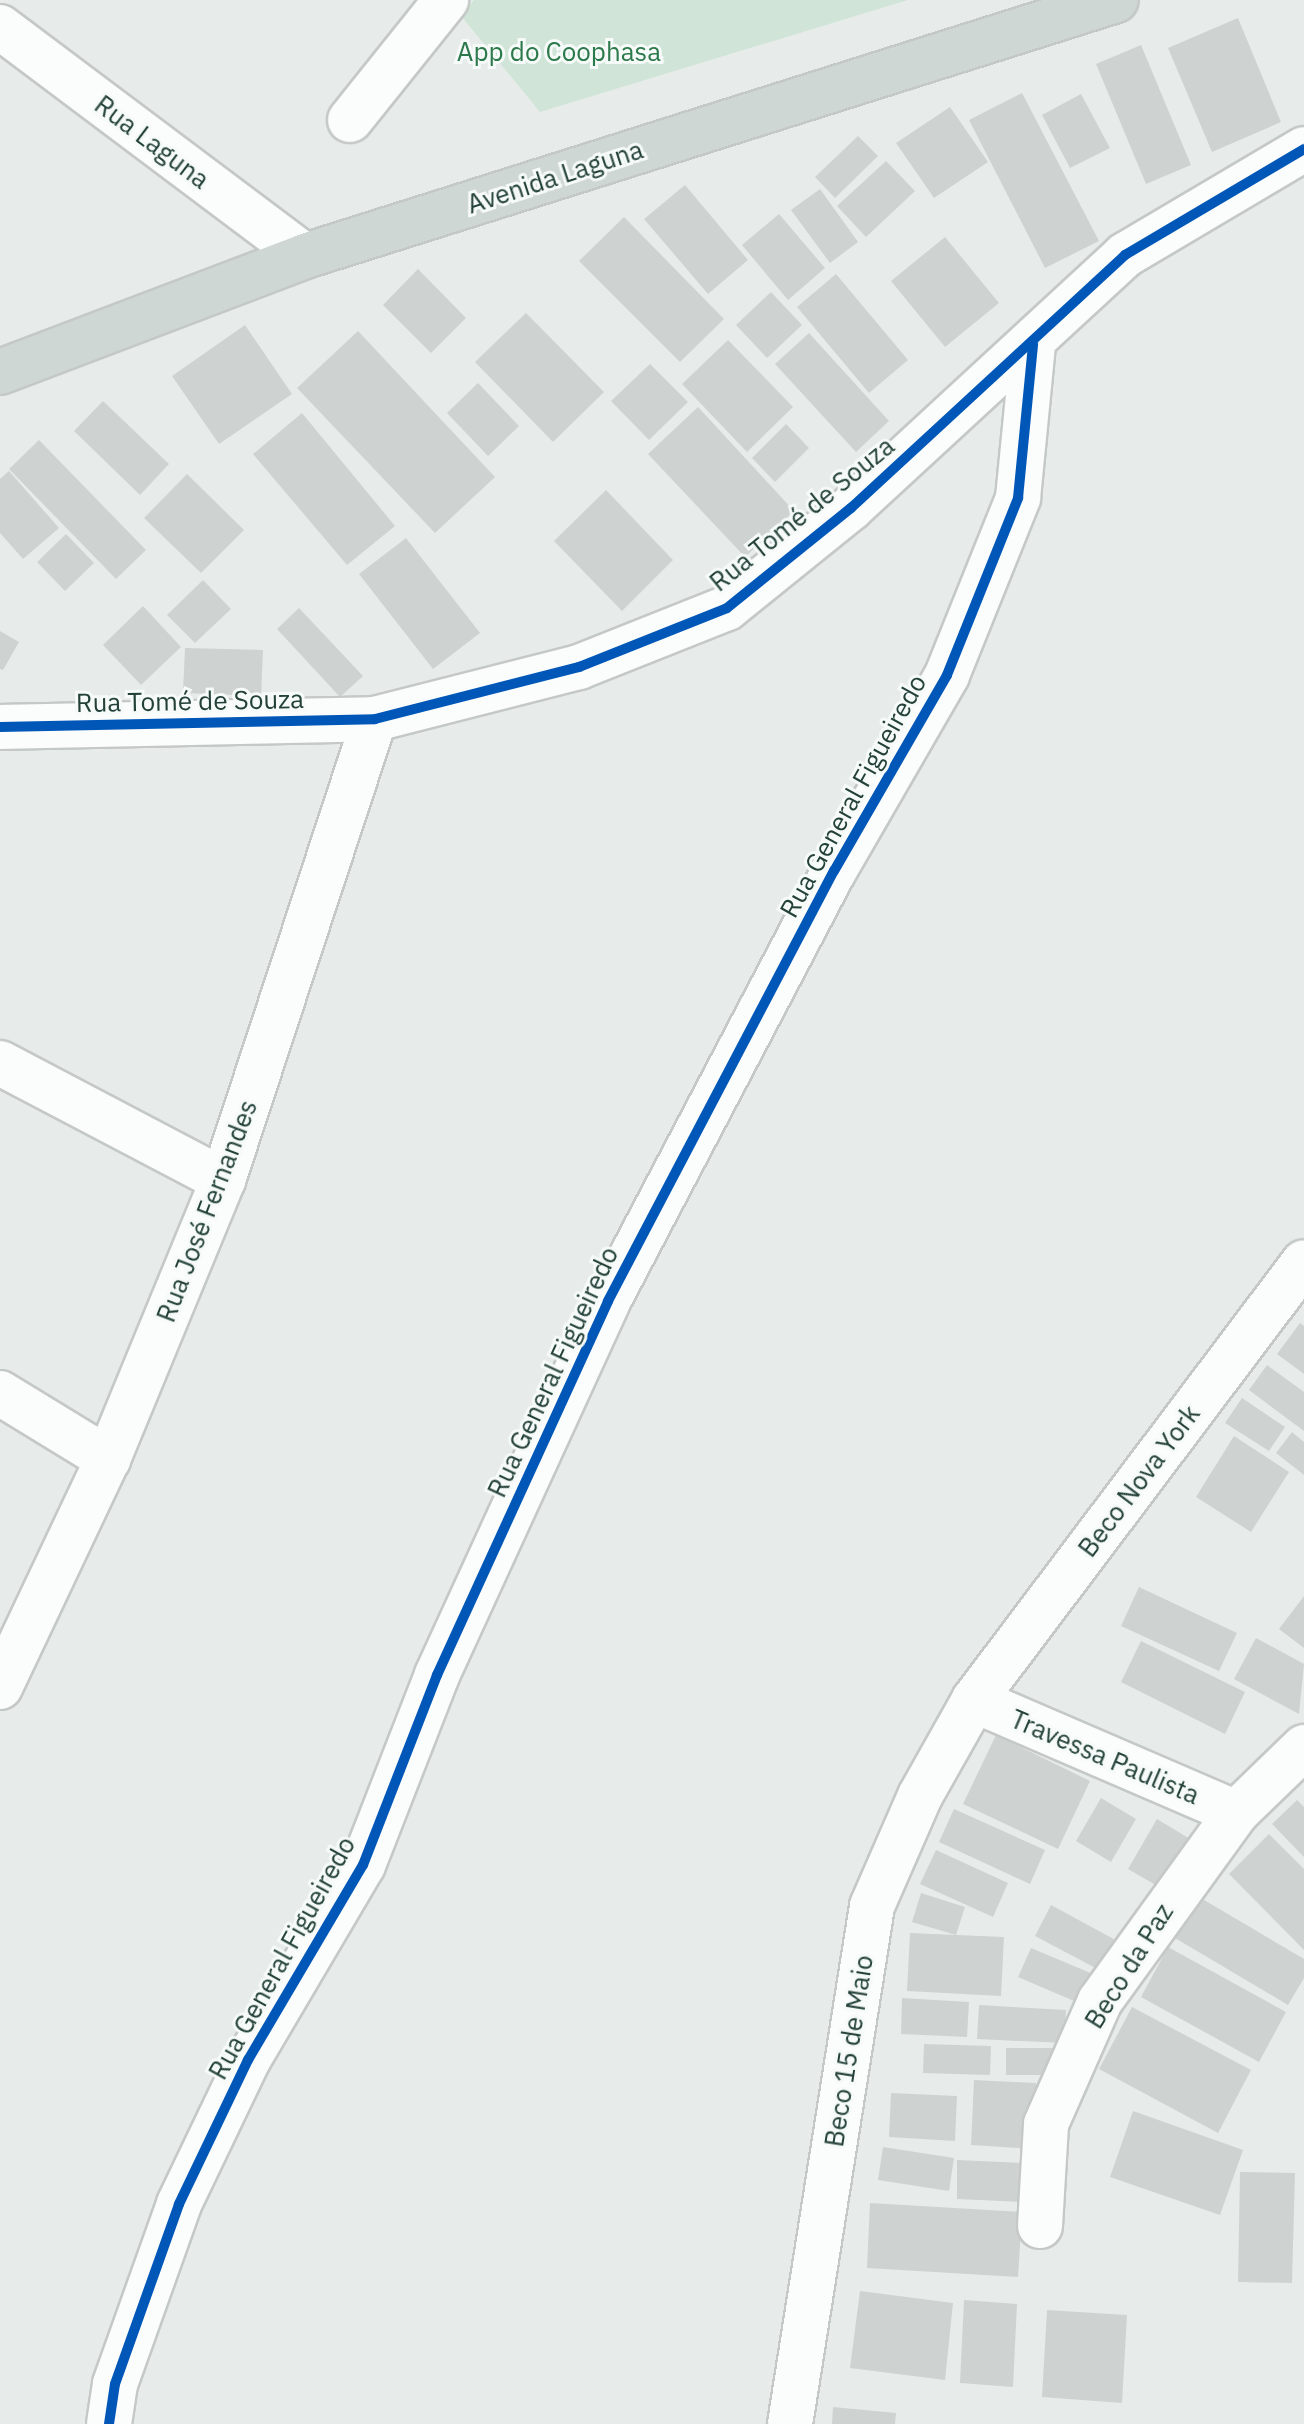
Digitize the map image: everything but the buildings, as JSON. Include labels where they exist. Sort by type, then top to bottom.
[{"type":"main road","name":"Avenida Laguna","points":[[0,372],[305,256],[1116,0]]},
{"type":"street","points":[[350,120],[446,0]]},
{"type":"street","name":"Rua Laguna","points":[[0,27],[305,256]]},
{"type":"street","name":"Rua Tomé de Souza","points":[[0,727],[375,719],[579,667],[727,608],[1033,344],[1125,255],[1304,149]]},
{"type":"street","name":"Rua General Figueiredo","points":[[109,2424],[115,2384],[179,2204],[248,2060],[363,1865],[437,1675],[608,1301],[834,871],[947,675],[1018,498],[1033,344]]},
{"type":"street","name":"Rua José Fernandes","points":[[0,1687],[108,1459],[223,1180],[375,719]]},
{"type":"street","points":[[0,1063],[223,1180]]},
{"type":"street","name":"Beco Nova York","points":[[974,1700],[1304,1262]]},
{"type":"street","points":[[0,1393],[108,1459]]},
{"type":"street","name":"Travessa Paulista","points":[[974,1700],[1236,1813]]},
{"type":"street","name":"Beco 15 de Maio","points":[[790,2424],[872,1906],[920,1796],[974,1700]]},
{"type":"street","name":"Beco da Paz","points":[[1040,2226],[1046,2124],[1100,2001],[1236,1813],[1304,1747]]},
{"type":"green space","name":"App do Coophasa","points":[[474,0],[908,0],[540,112],[461,16]]},
{"type":"cycle path","points":[[0,727],[375,719],[579,667],[727,608],[851,508],[1125,255],[1304,149]]},
{"type":"cycle path","points":[[109,2424],[115,2384],[179,2204],[248,2060],[363,1865],[437,1675],[608,1301],[834,871],[947,675],[1018,498],[1033,344]]}]
